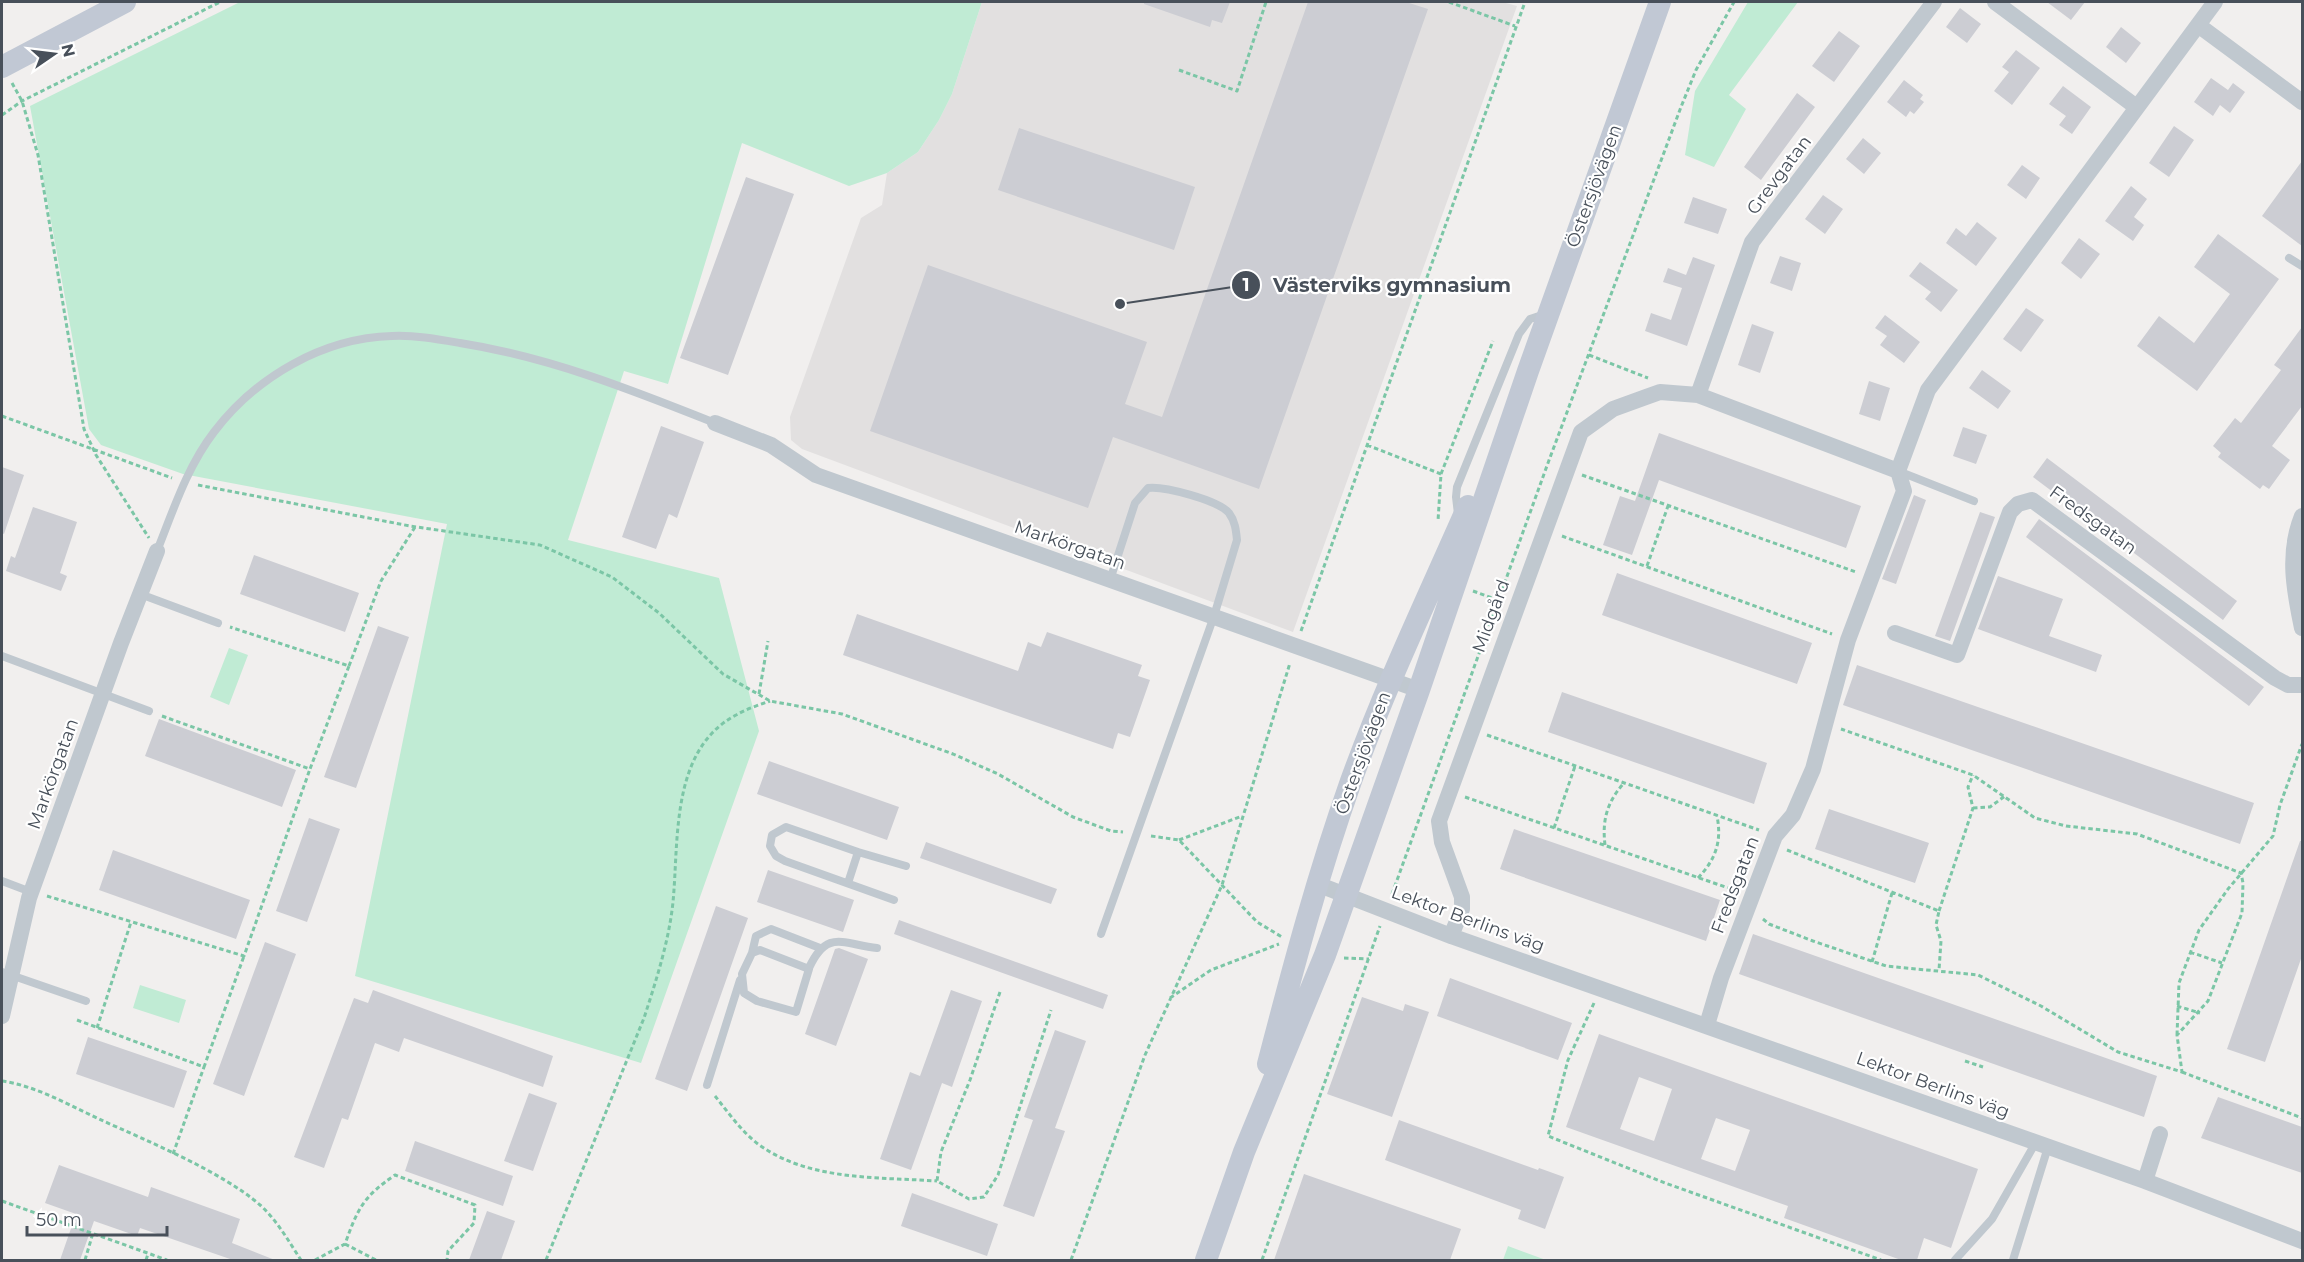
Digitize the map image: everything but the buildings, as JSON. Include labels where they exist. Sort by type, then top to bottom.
[{"type":"main road","points":[[2,66],[125,2]]},
{"type":"main road","name":"Östersjövägen","points":[[1206,1260],[1244,1152],[1325,955],[1548,314],[1660,2]]},
{"type":"main road","name":"Östersjövägen","points":[[1244,1152],[1317,884],[1352,781],[1391,680],[1528,371]]},
{"type":"street","name":"Grevgatan","points":[[1698,394],[1752,243],[1934,2]]},
{"type":"street","points":[[1995,2],[2135,106]]},
{"type":"street","name":"Fredsgatan","points":[[1707,1025],[1721,978],[1774,839],[1793,815],[1804,794],[1848,640],[1904,491],[1898,471],[1928,390],[2135,106],[2215,2]]},
{"type":"street","points":[[2198,25],[2302,102]]},
{"type":"street","name":"Midgård","points":[[1452,936],[1462,909],[1462,897],[1442,842],[1439,821],[1543,529],[1581,432],[1614,409],[1660,392],[1698,394]]},
{"type":"street","points":[[1698,394],[1898,471]]},
{"type":"street","name":"Markörgatan","points":[[715,423],[771,445],[816,475],[1419,690]]},
{"type":"street","name":"Fredsgatan","points":[[1895,633],[1957,656],[2010,512],[2018,504],[2032,500],[2275,678],[2288,685],[2302,685]]},
{"type":"street","points":[[2302,516],[2295,534],[2293,559],[2294,585],[2302,628]]},
{"type":"street","name":"Markörgatan","points":[[2,1016],[5,973],[31,892],[102,693],[157,551]]},
{"type":"street","name":"Lektor Berlins väg","points":[[1317,884],[1452,936],[2145,1181],[2302,1241]]},
{"type":"street","points":[[2145,1181],[2160,1134]]},
{"type":"lane","points":[[2289,258],[2302,266]]},
{"type":"lane","points":[[1461,522],[1456,509],[1457,487],[1519,334],[1530,319],[1548,314]]},
{"type":"lane","points":[[157,551],[185,483],[213,433],[255,390],[278,372],[306,356],[363,339],[417,336],[533,358],[618,385],[715,423]]},
{"type":"lane","points":[[1898,471],[1974,501]]},
{"type":"lane","points":[[1101,934],[1214,616],[1237,540],[1236,527],[1229,513],[1220,506],[1160,487],[1148,488],[1135,503],[1110,580]]},
{"type":"lane","points":[[139,594],[218,623]]},
{"type":"lane","points":[[2,656],[149,711]]},
{"type":"lane","points":[[894,900],[776,856],[770,846],[772,836],[786,827],[906,866]]},
{"type":"lane","points":[[848,883],[858,852]]},
{"type":"lane","points":[[2,881],[31,892]]},
{"type":"lane","points":[[706,1085],[756,936],[771,929],[820,948]]},
{"type":"lane","points":[[742,974],[744,993],[757,1001],[796,1012],[809,969],[825,943],[840,942],[877,948]]},
{"type":"lane","points":[[752,953],[760,950],[809,969]]},
{"type":"lane","points":[[5,973],[86,1001]]},
{"type":"lane","points":[[1955,1260],[1992,1219],[2042,1144]]},
{"type":"lane","points":[[2013,1260],[2042,1144]]},
{"type":"path","points":[[2,115],[22,101],[220,2]]},
{"type":"path","points":[[1179,70],[1237,91],[1266,2]]},
{"type":"path","points":[[1449,2],[1516,26]]},
{"type":"path","points":[[22,101],[38,155],[84,429],[93,448],[157,551]]},
{"type":"path","points":[[1437,532],[1442,474],[1493,341]]},
{"type":"path","points":[[1589,355],[1656,382],[1660,392]]},
{"type":"path","points":[[2,416],[185,483],[415,526],[540,545],[612,577],[659,613],[723,674],[770,701],[853,718],[998,774],[1073,817],[1111,831],[1179,840],[1242,816]]},
{"type":"path","points":[[1367,445],[1442,474]]},
{"type":"path","points":[[1566,470],[1871,578]]},
{"type":"path","points":[[1647,567],[1668,506]]},
{"type":"path","points":[[172,1154],[309,769],[381,581],[415,526]]},
{"type":"path","points":[[1543,529],[1848,640]]},
{"type":"path","points":[[218,623],[349,666]]},
{"type":"path","points":[[759,694],[768,641]]},
{"type":"path","points":[[546,1260],[640,1029],[656,983],[673,904],[675,836],[679,807],[692,765],[706,742],[735,715],[770,701]]},
{"type":"path","points":[[149,711],[309,769]]},
{"type":"path","points":[[1825,724],[1973,775],[2035,818],[2066,826],[2138,834],[2241,873]]},
{"type":"path","points":[[1471,730],[1717,816],[1774,839],[1802,858],[1939,911]]},
{"type":"path","points":[[2182,1072],[2177,1035],[2177,1006],[2180,983],[2190,952],[2199,930],[2272,836],[2302,744]]},
{"type":"path","points":[[1554,828],[1575,766]]},
{"type":"path","points":[[1939,970],[1941,941],[1936,925],[1973,808],[1968,792],[1973,775]]},
{"type":"path","points":[[1605,846],[1605,815],[1624,783]]},
{"type":"path","points":[[1449,792],[1698,878],[1750,902],[1769,924],[1872,962],[1886,966],[1978,975],[2041,1006],[2118,1052],[2182,1072],[2302,1118]]},
{"type":"path","points":[[1973,808],[1990,807],[2005,796]]},
{"type":"path","points":[[1698,878],[1716,854],[1719,833],[1717,816]]},
{"type":"path","points":[[1168,999],[1211,970],[1289,940],[1257,922],[1179,840]]},
{"type":"path","points":[[2177,1035],[2208,1001],[2242,913],[2241,873]]},
{"type":"path","points":[[31,892],[244,956]]},
{"type":"path","points":[[1872,962],[1892,893]]},
{"type":"path","points":[[97,1028],[131,922]]},
{"type":"path","points":[[2190,952],[2222,963]]},
{"type":"path","points":[[1325,955],[1369,959]]},
{"type":"path","points":[[1601,988],[1568,1060],[1548,1136],[1665,1183],[1881,1260]]},
{"type":"path","points":[[938,1181],[941,1152],[970,1080],[1000,992]]},
{"type":"path","points":[[2177,1006],[2200,1012]]},
{"type":"path","points":[[706,1085],[758,1144],[805,1167],[861,1176],[938,1181],[969,1199],[984,1197],[998,1175],[1051,1010]]},
{"type":"path","points":[[77,1020],[204,1067]]},
{"type":"path","points":[[1965,1061],[1983,1067]]},
{"type":"path","points":[[2,1080],[24,1084],[172,1154],[261,1205],[279,1226],[301,1260]]},
{"type":"path","points":[[315,1260],[345,1244],[369,1193],[394,1175],[475,1205],[474,1223],[448,1251],[447,1260]]},
{"type":"path","points":[[2,1201],[167,1260]]},
{"type":"path","points":[[85,1260],[93,1233]]},
{"type":"path","points":[[345,1244],[376,1260]]},
{"type":"path","points":[[146,1260],[148,1254]]},
{"type":"shaded area","points":[[982,2],[1502,2],[1517,6],[1293,632],[802,449],[791,440],[790,417],[861,218],[882,205],[887,173],[918,152],[939,120],[952,94]]},
{"type":"green space","points":[[240,2],[982,2],[952,94],[939,120],[918,152],[887,173],[849,186],[742,143],[668,384],[624,371],[568,540],[719,578],[759,731],[641,1063],[355,976],[447,524],[183,474],[101,445],[89,429],[30,106]]},
{"type":"green space","points":[[1748,2],[1798,2],[1729,95],[1746,109],[1714,167],[1685,155],[1695,91]]},
{"type":"green space","points":[[229,648],[248,655],[229,705],[210,697]]},
{"type":"green space","points":[[140,985],[186,1000],[179,1023],[133,1008]]},
{"type":"green space","points":[[1508,1246],[1546,1260],[1503,1260]]},
{"type":"place","name":"Västerviks gymnasium","points":[[1120,304]]}]
